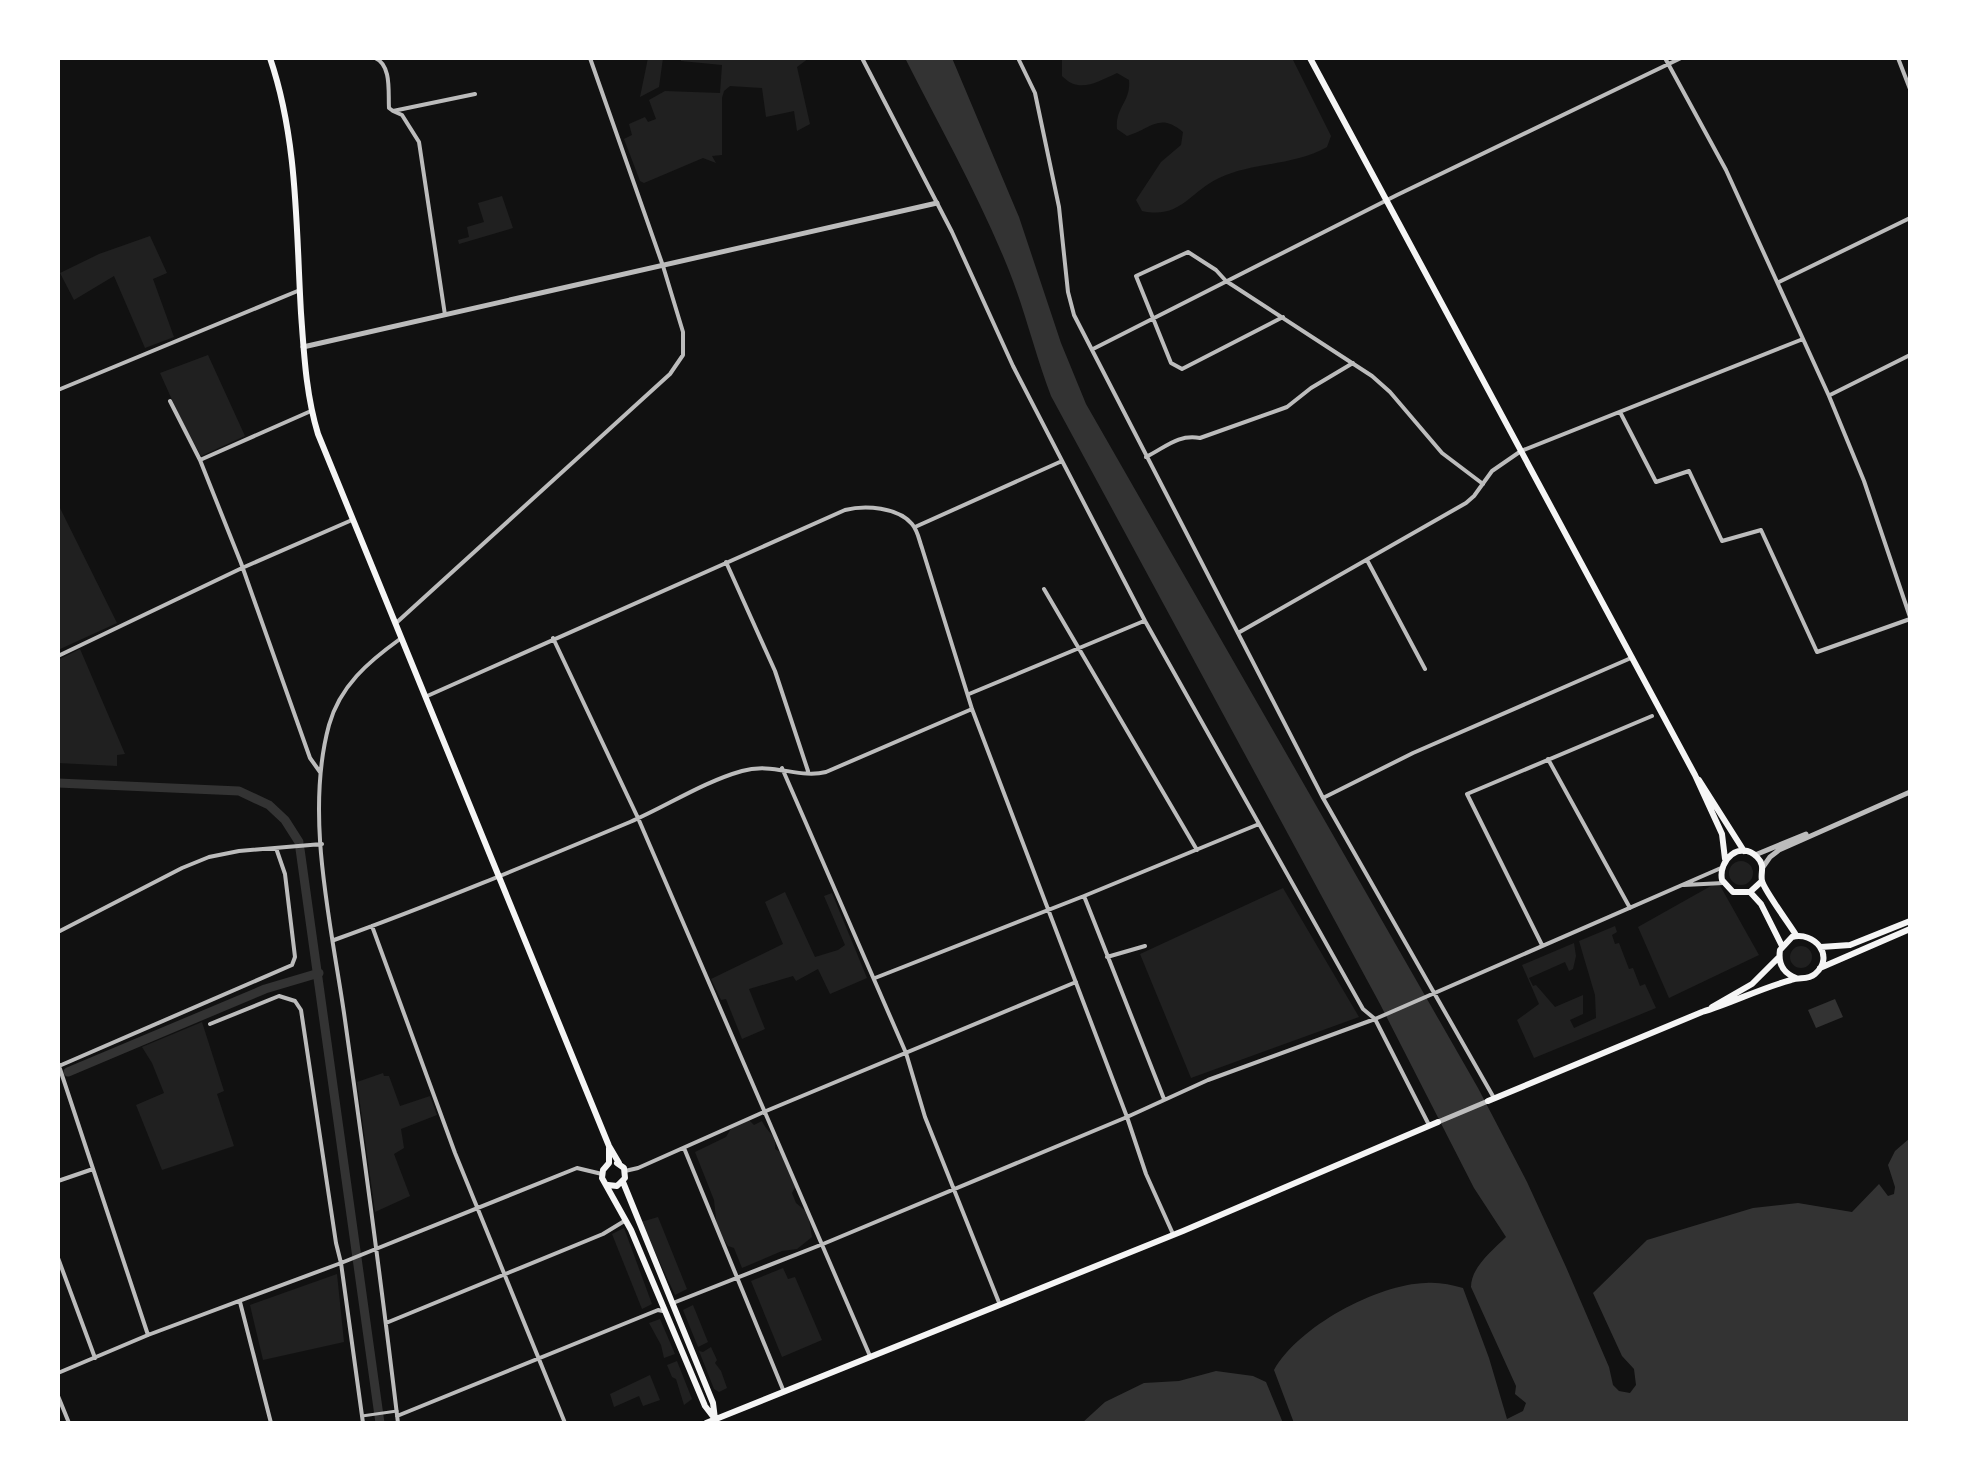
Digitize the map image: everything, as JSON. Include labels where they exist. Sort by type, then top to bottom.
[{"type":"main road","points":[[270,58],[288,118],[303,347],[311,411],[400,639],[609,1146],[625,1171],[623,1182],[713,1403],[715,1419]]},
{"type":"main road","points":[[1310,58],[1695,775],[1722,834],[1725,859]]},
{"type":"main road","points":[[1695,775],[1744,851]]},
{"type":"main road","points":[[1762,881],[1750,892],[1737,893],[1723,883],[1721,868],[1725,859],[1733,853],[1744,851],[1755,855],[1763,867],[1762,881],[1796,935],[1813,938],[1821,947],[1823,961],[1820,968]]},
{"type":"main road","points":[[1750,892],[1761,904],[1782,946]]},
{"type":"main road","points":[[1821,947],[1850,945],[1910,921]]},
{"type":"main road","points":[[1491,1100],[1702,1012],[1796,978],[1810,977],[1820,968],[1910,929]]},
{"type":"main road","points":[[1702,1012],[1752,984],[1779,957],[1782,946],[1796,935]]},
{"type":"main road","points":[[1779,957],[1784,971],[1796,978]]},
{"type":"main road","points":[[706,1423],[1173,1234],[1438,1122]]},
{"type":"main road","points":[[609,1146],[609,1163],[602,1174],[626,1220],[705,1406],[715,1419]]},
{"type":"main road","points":[[609,1163],[619,1163]]},
{"type":"main road","points":[[607,1184],[614,1186],[623,1182]]},
{"type":"street","points":[[375,58],[385,67],[389,108],[402,115],[419,142],[445,315]]},
{"type":"street","points":[[395,624],[678,366],[685,344],[663,266],[590,58]]},
{"type":"street","points":[[862,58],[937,203],[992,323],[1145,621],[1363,1009],[1375,1019],[1430,1126]]},
{"type":"street","points":[[1018,58],[1035,93],[1059,207],[1068,292],[1074,315],[1323,798],[1491,1100],[1438,1122]]},
{"type":"street","points":[[1093,349],[1666,61],[1681,58]]},
{"type":"street","points":[[1898,58],[1910,89]]},
{"type":"street","points":[[1620,412],[1656,482],[1689,471],[1722,541],[1761,530],[1817,652],[1910,618],[1864,481],[1829,396],[1726,170],[1666,61]]},
{"type":"street","points":[[393,111],[475,94]]},
{"type":"street","points":[[303,347],[937,203]]},
{"type":"street","points":[[1778,282],[1910,218]]},
{"type":"street","points":[[1283,317],[1182,369],[1171,363],[1136,276],[1188,252],[1216,270],[1226,281],[1283,317],[1353,363],[1390,392],[1442,453],[1483,484]]},
{"type":"street","points":[[58,390],[300,290]]},
{"type":"street","points":[[1238,633],[1466,503],[1492,471],[1521,451],[1803,339]]},
{"type":"street","points":[[1829,396],[1910,355]]},
{"type":"street","points":[[1146,457],[1181,438],[1200,438],[1287,407],[1311,388],[1353,363]]},
{"type":"street","points":[[170,401],[200,460],[310,758],[320,772]]},
{"type":"street","points":[[200,460],[311,411]]},
{"type":"street","points":[[915,527],[1062,461]]},
{"type":"street","points":[[425,697],[819,520],[852,508],[901,515],[915,527],[972,709],[1146,1174],[1173,1234]]},
{"type":"street","points":[[58,656],[242,568],[352,520]]},
{"type":"street","points":[[1367,560],[1425,669]]},
{"type":"street","points":[[726,562],[775,671],[808,773]]},
{"type":"street","points":[[1044,589],[1197,850]]},
{"type":"street","points":[[969,694],[1145,621]]},
{"type":"street","points":[[553,638],[638,818],[871,1358]]},
{"type":"street","points":[[398,1423],[322,844],[320,772],[329,725],[348,683],[400,639]]},
{"type":"street","points":[[1323,798],[1413,753],[1631,658]]},
{"type":"street","points":[[334,940],[498,877],[737,772],[757,767],[782,768],[815,775],[972,709]]},
{"type":"street","points":[[1542,945],[1467,794],[1652,716]]},
{"type":"street","points":[[1548,759],[1631,909]]},
{"type":"street","points":[[782,768],[906,1053],[925,1117],[1000,1305]]},
{"type":"street","points":[[1763,867],[1775,852],[1910,792]]},
{"type":"street","points":[[874,978],[1259,824]]},
{"type":"street","points":[[1755,855],[1795,837],[1811,834]]},
{"type":"street","points":[[58,932],[209,857],[322,844]]},
{"type":"street","points":[[148,1335],[59,1064],[292,965],[295,957],[285,874],[276,848]]},
{"type":"street","points":[[673,1303],[823,1244],[1164,1099],[1375,1019],[1721,868]]},
{"type":"street","points":[[1678,886],[1723,883]]},
{"type":"street","points":[[1084,896],[1164,1099]]},
{"type":"street","points":[[372,926],[455,1153],[565,1423]]},
{"type":"street","points":[[1107,957],[1145,946]]},
{"type":"street","points":[[625,1171],[1076,982]]},
{"type":"street","points":[[210,1024],[279,996],[295,1001],[301,1010],[336,1243],[342,1263],[363,1423]]},
{"type":"street","points":[[684,1148],[784,1392]]},
{"type":"street","points":[[58,1373],[577,1168],[602,1174]]},
{"type":"street","points":[[58,1181],[93,1169]]},
{"type":"street","points":[[385,1323],[603,1234],[626,1220]]},
{"type":"street","points":[[58,1258],[95,1358]]},
{"type":"street","points":[[240,1302],[271,1423]]},
{"type":"street","points":[[364,1415],[395,1413],[658,1310],[665,1312]]},
{"type":"street","points":[[58,1396],[69,1423]]},
{"type":"shaded area","points":[[648,58],[663,58],[659,87],[640,97]]},
{"type":"shaded area","points":[[681,58],[809,58],[797,67],[810,124],[797,131],[794,111],[766,117],[762,88],[730,86],[722,98],[722,155],[712,156],[716,163],[703,158],[644,183],[640,181],[624,139],[632,135],[629,124],[645,117],[648,122],[656,119],[649,100],[665,91],[720,93],[722,65],[681,61]]},
{"type":"shaded area","points":[[905,58],[952,58],[1019,217],[1061,343],[1086,404],[1478,1088],[1527,1182],[1566,1267],[1609,1367],[1613,1385],[1619,1391],[1630,1393],[1636,1385],[1634,1369],[1622,1356],[1593,1293],[1647,1240],[1753,1208],[1798,1203],[1852,1212],[1879,1184],[1888,1196],[1894,1194],[1888,1165],[1895,1151],[1910,1138],[1910,1423],[1294,1423],[1274,1370],[1285,1354],[1301,1338],[1341,1311],[1385,1291],[1426,1283],[1463,1288],[1507,1419],[1523,1411],[1526,1403],[1515,1394],[1516,1386],[1471,1287],[1479,1266],[1506,1237],[1474,1188],[1380,1004],[1051,396],[997,241]]},
{"type":"shaded area","points":[[1062,58],[1292,58],[1331,136],[1327,147],[1314,153],[1219,178],[1175,208],[1142,211],[1136,200],[1161,162],[1181,145],[1183,132],[1168,123],[1161,123],[1127,136],[1117,129],[1117,121],[1128,94],[1129,80],[1117,73],[1088,85],[1075,84],[1062,76]]},
{"type":"shaded area","points":[[502,196],[513,228],[459,244],[458,240],[469,237],[467,227],[484,222],[478,203]]},
{"type":"shaded area","points":[[150,236],[167,273],[153,279],[174,337],[145,348],[114,276],[74,300],[60,273],[99,254]]},
{"type":"shaded area","points":[[208,355],[245,436],[201,456],[160,373]]},
{"type":"shaded area","points":[[58,504],[117,623],[58,650]]},
{"type":"shaded area","points":[[80,649],[125,754],[117,755],[117,766],[58,763],[58,660]]},
{"type":"shaded area","points":[[1741,861],[1750,864],[1753,873],[1750,882],[1741,885],[1732,882],[1729,873],[1732,864]]},
{"type":"shaded area","points":[[1718,882],[1759,955],[1669,998],[1638,927]]},
{"type":"shaded area","points":[[1283,888],[1359,1017],[1191,1078],[1140,954]]},
{"type":"shaded area","points":[[785,892],[815,957],[845,945],[824,896],[832,893],[867,978],[830,994],[818,969],[796,981],[793,976],[749,989],[765,1029],[742,1039],[726,999],[721,1000],[711,979],[783,944],[765,902]]},
{"type":"shaded area","points":[[1615,926],[1617,932],[1612,935],[1615,944],[1619,943],[1629,969],[1633,968],[1640,986],[1645,984],[1656,1008],[1534,1058],[1517,1020],[1539,1004],[1522,965],[1574,943],[1576,956],[1573,969],[1569,971],[1565,962],[1529,978],[1555,1007],[1583,995],[1583,1014],[1570,1020],[1574,1028],[1596,1018],[1595,995],[1579,941]]},
{"type":"shaded area","points":[[1797,946],[1805,946],[1812,957],[1805,968],[1797,968],[1790,961],[1790,953]]},
{"type":"shaded area","points":[[1835,999],[1843,1017],[1816,1028],[1808,1010]]},
{"type":"shaded area","points":[[202,1022],[224,1091],[217,1094],[234,1146],[162,1170],[136,1105],[164,1093],[142,1047]]},
{"type":"shaded area","points":[[383,1073],[389,1076],[400,1106],[430,1096],[437,1115],[401,1129],[404,1148],[394,1154],[410,1196],[375,1212],[357,1082]]},
{"type":"shaded area","points":[[749,1120],[754,1125],[762,1121],[773,1137],[775,1149],[780,1152],[795,1187],[792,1193],[796,1203],[808,1213],[812,1237],[797,1249],[782,1251],[742,1268],[734,1248],[728,1246],[717,1228],[714,1200],[695,1152],[726,1137],[732,1127]]},
{"type":"shaded area","points":[[658,1217],[687,1289],[675,1295],[641,1222]]},
{"type":"shaded area","points":[[624,1228],[652,1304],[642,1309],[612,1234]]},
{"type":"shaded area","points":[[783,1268],[788,1279],[795,1277],[822,1340],[782,1357],[751,1281]]},
{"type":"shaded area","points":[[337,1274],[344,1342],[263,1360],[250,1305]]},
{"type":"shaded area","points":[[693,1305],[708,1342],[698,1347],[683,1310]]},
{"type":"shaded area","points":[[660,1319],[675,1354],[664,1358],[649,1323]]},
{"type":"shaded area","points":[[711,1347],[727,1388],[719,1392],[714,1389],[699,1351]]},
{"type":"shaded area","points":[[677,1361],[692,1399],[684,1405],[676,1379],[667,1365]]},
{"type":"shaded area","points":[[1216,1371],[1253,1376],[1266,1382],[1283,1423],[1082,1423],[1105,1402],[1144,1383],[1179,1381]]},
{"type":"shaded area","points":[[650,1375],[660,1400],[643,1406],[639,1396],[614,1407],[610,1394]]},
{"type":"waterway","points":[[58,783],[239,791],[269,805],[285,820],[299,842]]},
{"type":"waterway","points":[[300,849],[380,1423]]},
{"type":"waterway","points":[[68,1072],[265,989],[319,973]]}]
